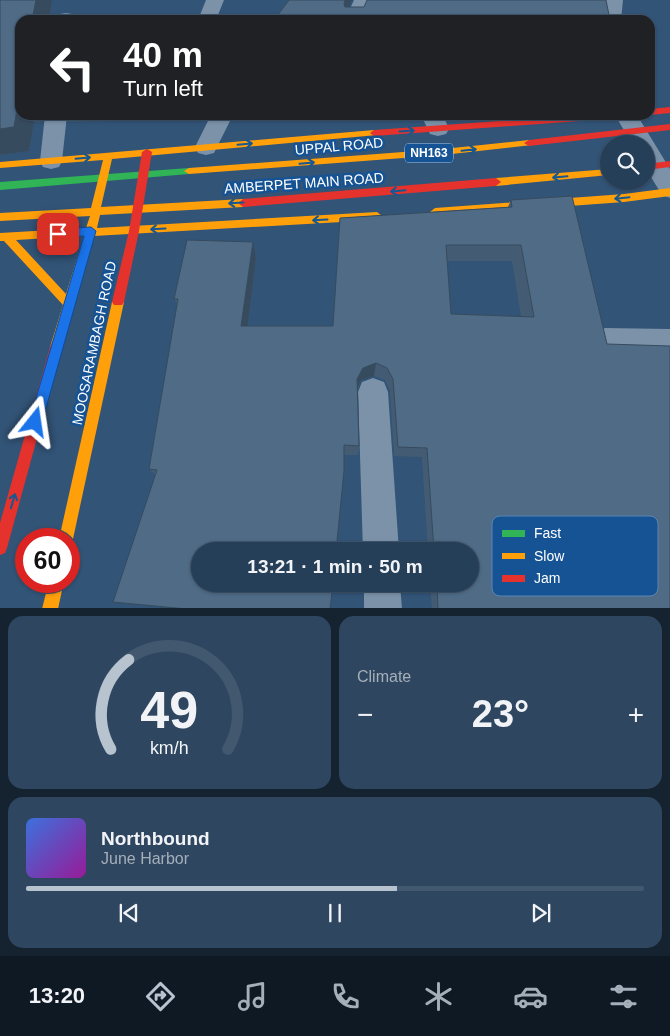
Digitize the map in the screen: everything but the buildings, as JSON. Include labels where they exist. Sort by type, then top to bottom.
[{"type":"main road","points":[[655,112],[670,110]]},
{"type":"main road","points":[[0,166],[51,172],[108,156],[435,122],[488,120]]},
{"type":"main road","name":"UPPAL ROAD","points":[[51,172],[188,173],[443,152],[670,127]]},
{"type":"main road","name":"MOOSARAMBAGH ROAD","points":[[68,528],[134,230],[147,152]]},
{"type":"main road","name":"MOOSARAMBAGH ROAD","points":[[0,548],[91,231],[108,156]]},
{"type":"main road","points":[[655,166],[670,164]]},
{"type":"main road","name":"NH163","points":[[0,186],[51,172]]},
{"type":"main road","name":"AMBERPET MAIN ROAD","points":[[0,217],[300,200],[600,173]]},
{"type":"main road","points":[[419,214],[624,198],[670,190]]},
{"type":"main road","points":[[4,237],[389,216]]},
{"type":"main road","points":[[4,237],[69,304]]},
{"type":"main road","points":[[50,608],[54,593]]},
{"type":"street","points":[[208,15],[215,0]]},
{"type":"street","points":[[356,15],[364,0]]},
{"type":"street","points":[[612,15],[614,0]]},
{"type":"street","points":[[51,172],[56,120]]},
{"type":"street","points":[[206,147],[220,120]]},
{"type":"street","points":[[629,120],[638,135]]},
{"type":"street","points":[[655,164],[670,190]]},
{"type":"street","points":[[605,341],[670,342]]},
{"type":"street","points":[[373,392],[381,542]]},
{"type":"street","points":[[382,592],[383,608]]},
{"type":"traffic: fast","points":[[0,186],[189,171]]},
{"type":"traffic: slow","points":[[0,165],[374,133]]},
{"type":"traffic: slow","points":[[189,171],[443,152],[529,143]]},
{"type":"traffic: slow","points":[[56,347],[93,223],[108,156]]},
{"type":"traffic: slow","points":[[496,182],[600,173]]},
{"type":"traffic: slow","points":[[435,212],[624,198],[670,192]]},
{"type":"traffic: slow","points":[[0,217],[243,203]]},
{"type":"traffic: slow","points":[[0,237],[377,216]]},
{"type":"traffic: slow","points":[[7,237],[69,304]]},
{"type":"traffic: slow","points":[[68,528],[118,302]]},
{"type":"traffic: slow","points":[[50,608],[54,593]]},
{"type":"traffic: jam","points":[[655,112],[670,110]]},
{"type":"traffic: jam","points":[[374,133],[552,120]]},
{"type":"traffic: jam","points":[[529,143],[670,127]]},
{"type":"traffic: jam","points":[[118,302],[134,231],[147,152]]},
{"type":"traffic: jam","points":[[655,166],[670,164]]},
{"type":"traffic: jam","points":[[243,203],[496,182]]},
{"type":"traffic: jam","points":[[0,548],[56,347]]},
{"type":"route","points":[[35,422],[91,231],[58,234]]}]
